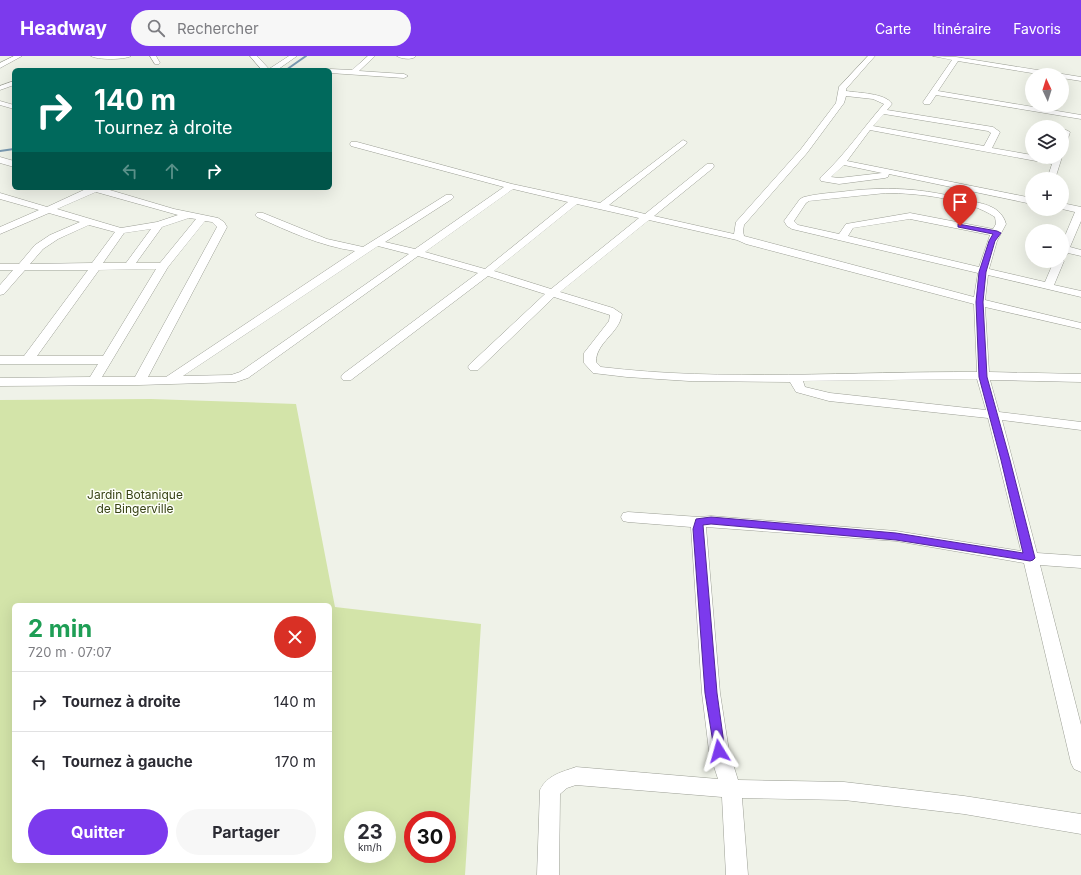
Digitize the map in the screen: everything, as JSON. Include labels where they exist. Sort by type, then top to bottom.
[{"type":"street","points":[[3,70],[20,56]]},
{"type":"street","points":[[94,56],[128,56]]},
{"type":"street","points":[[153,56],[157,63]]},
{"type":"street","points":[[253,56],[264,68]]},
{"type":"street","points":[[275,68],[294,56]]},
{"type":"street","points":[[353,72],[372,56]]},
{"type":"street","points":[[400,56],[412,57]]},
{"type":"street","points":[[740,238],[738,231],[739,224],[804,151],[840,103],[843,93],[842,89],[872,56]]},
{"type":"street","points":[[936,56],[1025,70]]},
{"type":"street","points":[[927,102],[956,59]]},
{"type":"street","points":[[332,71],[404,76]]},
{"type":"street","points":[[1069,77],[1081,79]]},
{"type":"street","points":[[0,88],[12,84]]},
{"type":"street","points":[[933,92],[1081,117]]},
{"type":"street","points":[[843,93],[884,99],[888,104],[868,127],[842,162],[824,179],[839,181],[896,173]]},
{"type":"street","points":[[0,103],[12,106]]},
{"type":"street","points":[[882,111],[990,128],[996,132],[987,149]]},
{"type":"street","points":[[868,127],[1025,154]]},
{"type":"street","points":[[602,206],[683,142]]},
{"type":"street","points":[[354,144],[511,186],[740,238],[750,242],[979,302],[1081,326]]},
{"type":"street","points":[[0,160],[12,163]]},
{"type":"street","points":[[842,162],[1025,200]]},
{"type":"street","points":[[474,367],[552,293],[710,166]]},
{"type":"street","points":[[859,178],[873,192]]},
{"type":"street","points":[[0,382],[232,379],[244,375],[511,186]]},
{"type":"street","points":[[0,231],[90,190]]},
{"type":"street","points":[[101,190],[189,215],[215,220],[220,222],[222,227],[139,381]]},
{"type":"street","points":[[1081,294],[983,272],[795,227],[788,221],[803,201],[807,199],[873,192],[914,191],[987,208],[994,212],[1001,220],[997,233],[992,241],[983,272],[979,302],[983,377],[1006,460],[1081,763]]},
{"type":"street","points":[[169,380],[364,250],[448,197]]},
{"type":"street","points":[[3,199],[48,209],[121,231],[159,225],[189,215]]},
{"type":"street","points":[[347,377],[504,259],[575,201]]},
{"type":"street","points":[[1069,208],[1080,210],[1078,226],[1069,242]]},
{"type":"street","points":[[260,215],[305,235],[346,248],[364,250]]},
{"type":"street","points":[[842,238],[850,226],[910,216],[997,233]]},
{"type":"street","points":[[94,381],[163,266],[202,218]]},
{"type":"street","points":[[0,292],[45,242],[90,221]]},
{"type":"street","points":[[129,266],[159,225]]},
{"type":"street","points":[[28,360],[121,231]]},
{"type":"street","points":[[377,243],[416,252],[485,272],[609,310],[616,314],[615,321],[590,353],[590,363],[597,370],[678,377],[795,378],[937,375],[1081,378]]},
{"type":"street","points":[[1069,252],[1081,253]]},
{"type":"street","points":[[0,267],[163,266]]},
{"type":"street","points":[[1048,287],[1056,268]]},
{"type":"street","points":[[0,360],[106,360]]},
{"type":"street","points":[[795,378],[800,389],[829,397],[993,414],[1081,426]]},
{"type":"street","points":[[628,517],[699,522],[711,521],[896,536],[1030,558],[1081,562]]},
{"type":"street","points":[[699,522],[698,529],[711,693],[719,751],[731,789],[737,875]]},
{"type":"street","points":[[548,875],[550,790],[561,781],[576,776],[731,789],[844,791],[964,805],[1081,824]]},
{"type":"green space","name":"Jardin Botanique de Bingerville","points":[[151,399],[296,404],[335,607],[481,624],[465,875],[0,875],[0,400]]},
{"type":"waterway","points":[[289,68],[306,56]]},
{"type":"waterway","points":[[0,151],[12,149]]},
{"type":"route","points":[[719,751],[711,693],[698,529],[699,522],[704,520],[896,536],[1030,558],[1006,460],[983,377],[979,302],[983,272],[992,241],[997,233],[960,226]]}]
